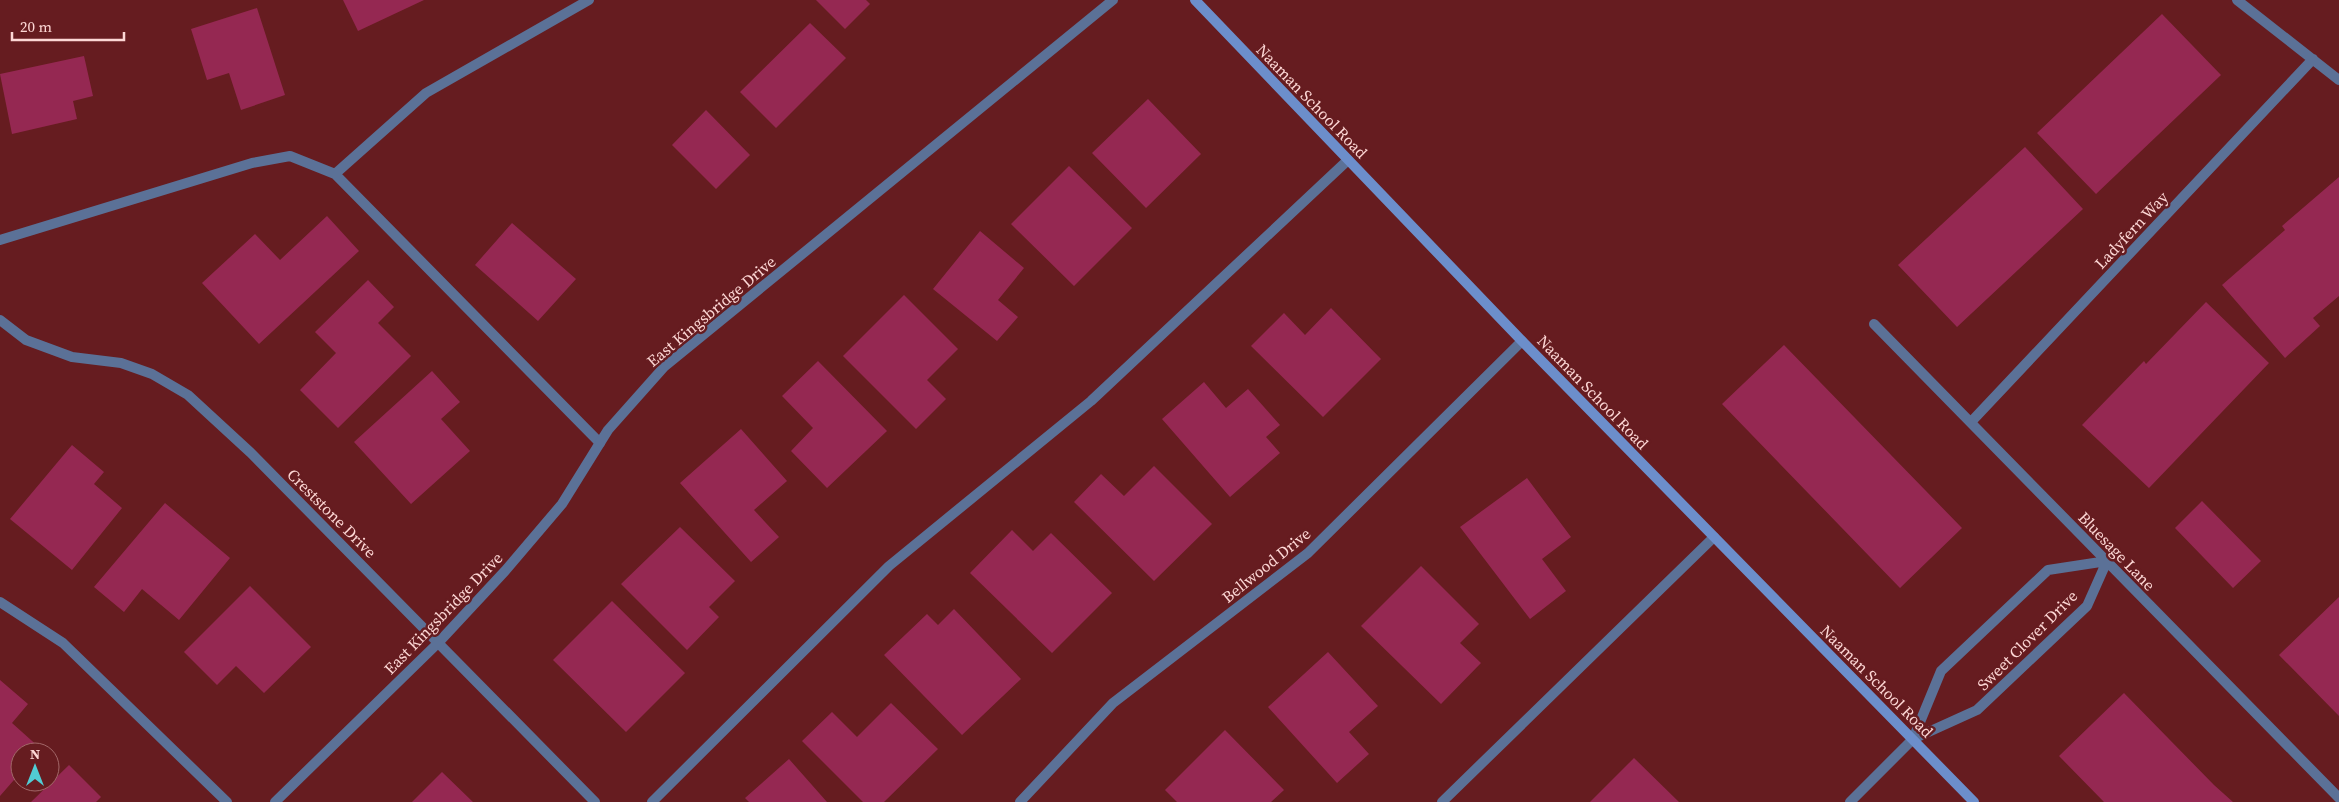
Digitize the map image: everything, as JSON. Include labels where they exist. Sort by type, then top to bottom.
[{"type":"main road","name":"Naaman School Road","points":[[1195,0],[1522,341],[1974,802]]},
{"type":"street","points":[[335,174],[426,93],[590,0]]},
{"type":"street","name":"East Kingsbridge Drive","points":[[275,802],[438,643],[562,504],[608,430],[664,367],[1113,0]]},
{"type":"street","points":[[2237,0],[2339,80]]},
{"type":"street","name":"Ladyfern Way","points":[[1971,422],[2313,59]]},
{"type":"street","points":[[0,240],[252,163],[290,156],[335,174],[600,443]]},
{"type":"street","points":[[652,802],[889,566],[1092,401],[1348,160]]},
{"type":"street","name":"Creststone Drive","points":[[0,320],[26,340],[72,357],[121,363],[152,374],[188,396],[251,453],[595,802]]},
{"type":"street","name":"Bluesage Lane","points":[[1874,324],[2339,798]]},
{"type":"street","name":"Bellwood Drive","points":[[1020,802],[1114,703],[1308,553],[1522,341]]},
{"type":"street","points":[[1442,802],[1714,536]]},
{"type":"street","name":"Sweet Clover Drive","points":[[1913,739],[1942,671],[2048,570],[2106,561]]},
{"type":"street","name":"Sweet Clover Drive","points":[[1913,739],[1977,710],[2087,606],[2106,561]]},
{"type":"street","points":[[0,602],[63,644],[226,802]]},
{"type":"street","points":[[1850,802],[1913,739]]},
{"type":"building","points":[[343,0],[424,0],[358,31]]},
{"type":"building","points":[[816,0],[866,0],[870,4],[845,29]]},
{"type":"building","points":[[257,8],[285,95],[241,110],[229,73],[207,80],[191,29]]},
{"type":"building","points":[[2162,14],[2221,75],[2096,194],[2037,133]]},
{"type":"building","points":[[810,23],[846,58],[776,128],[740,92]]},
{"type":"building","points":[[84,56],[93,96],[73,101],[77,119],[12,134],[0,74]]},
{"type":"building","points":[[1148,99],[1201,154],[1146,208],[1092,153]]},
{"type":"building","points":[[706,110],[750,155],[716,189],[672,145]]},
{"type":"building","points":[[2025,147],[2083,209],[1957,327],[1898,265]]},
{"type":"building","points":[[1069,166],[1132,228],[1074,286],[1011,224]]},
{"type":"building","points":[[2339,177],[2339,296],[2313,318],[2320,326],[2285,358],[2222,285],[2285,230],[2282,226]]},
{"type":"building","points":[[327,216],[359,251],[259,344],[202,283],[255,234],[280,260]]},
{"type":"building","points":[[512,223],[576,279],[538,321],[475,265]]},
{"type":"building","points":[[980,231],[1024,268],[998,300],[1018,317],[997,341],[933,289]]},
{"type":"building","points":[[368,280],[394,307],[378,323],[411,356],[338,428],[300,390],[336,353],[315,332]]},
{"type":"building","points":[[904,295],[958,349],[927,380],[946,399],[916,429],[843,356]]},
{"type":"building","points":[[2206,302],[2269,363],[2149,488],[2082,425],[2144,361],[2146,364]]},
{"type":"building","points":[[1331,308],[1381,359],[1323,417],[1251,346],[1284,313],[1305,335]]},
{"type":"building","points":[[1784,345],[1962,528],[1900,588],[1722,404]]},
{"type":"building","points":[[818,361],[887,431],[827,488],[791,451],[813,428],[782,396]]},
{"type":"building","points":[[432,371],[460,402],[441,419],[470,451],[411,504],[354,442]]},
{"type":"building","points":[[1204,382],[1226,408],[1248,389],[1280,425],[1266,437],[1280,453],[1230,497],[1162,419]]},
{"type":"building","points":[[741,429],[787,481],[754,510],[779,537],[751,562],[680,483]]},
{"type":"building","points":[[72,445],[104,472],[94,484],[122,508],[72,570],[10,519]]},
{"type":"building","points":[[1154,466],[1212,524],[1154,581],[1074,502],[1101,474],[1124,496]]},
{"type":"building","points":[[1527,478],[1571,537],[1542,559],[1566,591],[1530,619],[1460,527]]},
{"type":"building","points":[[2202,501],[2261,561],[2233,588],[2175,528]]},
{"type":"building","points":[[165,503],[230,558],[179,620],[142,589],[124,612],[94,587]]},
{"type":"building","points":[[680,527],[735,581],[709,607],[719,617],[687,650],[621,584]]},
{"type":"building","points":[[1012,530],[1033,551],[1051,533],[1112,593],[1052,653],[970,573]]},
{"type":"building","points":[[1421,566],[1479,624],[1460,643],[1481,663],[1441,704],[1361,626]]},
{"type":"building","points":[[250,586],[311,647],[264,693],[236,666],[217,685],[184,652]]},
{"type":"building","points":[[2339,597],[2339,716],[2279,655]]},
{"type":"building","points":[[612,601],[685,673],[626,732],[553,660]]},
{"type":"building","points":[[954,609],[1021,679],[962,735],[884,655],[927,614],[938,625]]},
{"type":"building","points":[[1328,652],[1378,706],[1349,732],[1369,754],[1337,783],[1268,707]]},
{"type":"building","points":[[0,680],[28,704],[12,723],[33,742],[10,742],[10,784],[0,796]]},
{"type":"building","points":[[2124,693],[2233,802],[2104,802],[2059,756]]},
{"type":"building","points":[[891,703],[938,749],[884,802],[863,802],[802,741],[832,712],[857,737]]},
{"type":"building","points":[[1225,730],[1284,790],[1271,802],[1177,802],[1165,790]]},
{"type":"building","points":[[1634,758],[1679,802],[1590,802]]},
{"type":"building","points":[[789,759],[827,802],[749,802],[745,798]]},
{"type":"building","points":[[69,765],[101,797],[96,802],[31,802],[41,792],[60,792],[60,774]]},
{"type":"building","points":[[442,772],[473,802],[412,802]]}]
